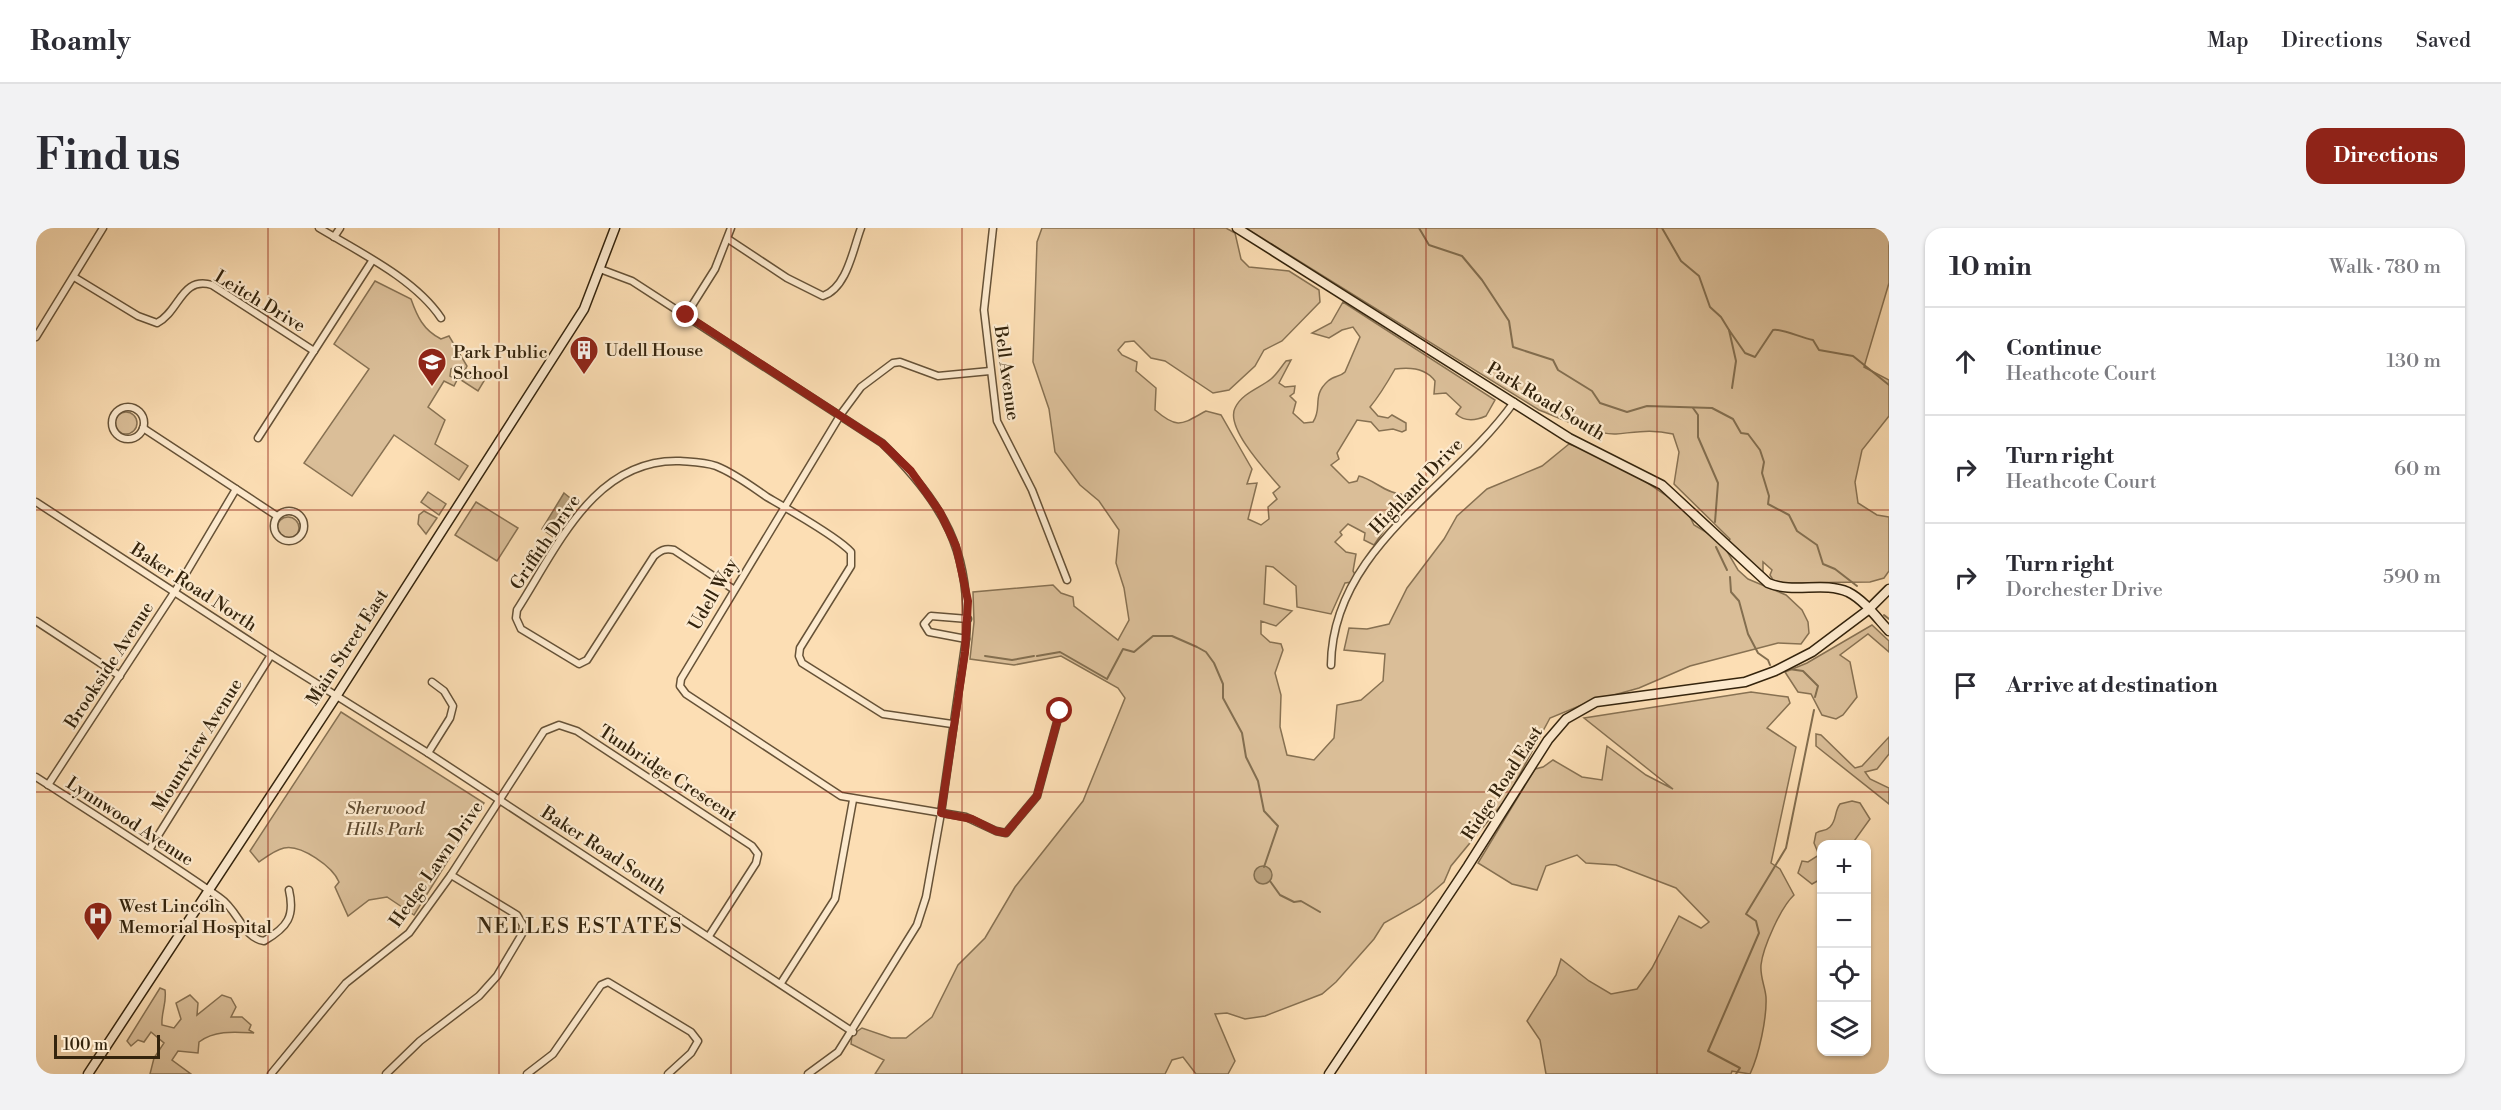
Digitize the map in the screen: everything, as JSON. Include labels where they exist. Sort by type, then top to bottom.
[{"type":"main road","name":"Main Street East","points":[[88,1074],[337,695],[584,309],[615,228]]},
{"type":"main road","name":"Park Road South","points":[[1237,228],[1569,438],[1648,476],[1672,491],[1768,583],[1790,589],[1837,589],[1850,593],[1889,631]]},
{"type":"main road","name":"Ridge Road East","points":[[1329,1074],[1468,866],[1548,740],[1566,719],[1588,705],[1614,698],[1744,682],[1775,671],[1812,652],[1868,610],[1889,589]]},
{"type":"street","points":[[36,337],[103,228]]},
{"type":"street","points":[[319,228],[412,286],[431,303],[441,318]]},
{"type":"street","points":[[334,237],[340,228]]},
{"type":"street","points":[[686,315],[715,269],[731,228]]},
{"type":"street","points":[[728,239],[787,278],[823,296],[830,294],[838,285],[861,228]]},
{"type":"street","name":"Bell Avenue","points":[[993,228],[984,297],[990,371],[1001,432],[1032,490],[1067,580]]},
{"type":"street","points":[[258,438],[372,261]]},
{"type":"street","points":[[600,269],[632,281],[841,414],[890,450],[911,471],[940,512],[963,567],[968,601],[966,639],[941,813],[926,897],[917,925],[853,1032],[834,1056],[808,1074]]},
{"type":"street","name":"Leitch Drive","points":[[74,277],[138,316],[157,323],[166,318],[189,287],[198,283],[212,285],[314,351]]},
{"type":"street","name":"Udell Way","points":[[990,371],[938,376],[900,362],[893,363],[861,387],[841,414],[733,589],[681,679],[680,686],[686,694],[756,742],[826,787],[853,800],[972,819],[996,831],[1006,833],[1037,796],[1060,711]]},
{"type":"street","name":"Highland Drive","points":[[1331,665],[1331,641],[1339,612],[1373,552],[1394,526],[1458,467],[1514,402]]},
{"type":"street","points":[[122,407],[133,407],[143,418],[143,428],[131,438],[120,437],[113,429],[112,418],[122,407]]},
{"type":"street","points":[[143,428],[277,516]]},
{"type":"street","name":"Griffith Drive","points":[[733,589],[674,550],[666,548],[654,556],[587,660],[579,664],[521,629],[516,618],[517,610],[588,502],[608,483],[627,471],[655,461],[701,462],[730,474],[783,507]]},
{"type":"street","name":"Brookside Avenue","points":[[48,785],[174,591],[236,489]]},
{"type":"street","name":"Baker Road North","points":[[36,502],[271,655],[337,695]]},
{"type":"street","points":[[783,507],[848,549],[852,557],[851,566],[800,648],[799,656],[802,663],[883,714],[952,724]]},
{"type":"street","points":[[289,510],[301,515],[304,523],[301,535],[294,540],[281,539],[274,528],[277,516],[289,510]]},
{"type":"street","points":[[966,639],[929,632],[924,626],[926,620],[931,616],[968,619]]},
{"type":"street","points":[[36,621],[120,676]]},
{"type":"street","name":"Mountview Avenue","points":[[149,850],[271,655]]},
{"type":"street","points":[[428,753],[450,718],[453,706],[444,691],[432,682]]},
{"type":"street","name":"Baker Road South","points":[[337,695],[853,1032]]},
{"type":"street","name":"Tunbridge Crescent","points":[[499,799],[544,731],[559,725],[577,731],[752,846],[758,854],[756,863],[708,936]]},
{"type":"street","name":"Lynnwood Avenue","points":[[36,777],[229,904],[250,936],[264,941],[292,915],[294,908],[290,890]]},
{"type":"street","name":"Hedge Lawn Drive","points":[[271,1074],[346,983],[409,933],[451,874],[499,799]]},
{"type":"street","points":[[781,983],[835,899],[853,800]]},
{"type":"street","points":[[386,1074],[420,1041],[478,996],[497,976],[522,934],[523,925],[517,915],[451,874]]},
{"type":"street","points":[[527,1074],[553,1054],[601,985],[608,982],[692,1032],[698,1041],[691,1053],[668,1074]]},
{"type":"green space","points":[[1042,228],[1226,228],[1235,233],[1241,259],[1249,267],[1289,271],[1319,290],[1320,302],[1282,341],[1264,350],[1255,366],[1229,390],[1213,393],[1165,361],[1151,358],[1134,341],[1125,342],[1118,350],[1122,355],[1137,362],[1136,371],[1156,388],[1155,410],[1169,420],[1175,423],[1185,422],[1206,411],[1221,415],[1252,469],[1247,484],[1257,483],[1248,519],[1261,525],[1269,519],[1268,507],[1277,499],[1273,493],[1280,487],[1249,450],[1242,438],[1236,427],[1235,408],[1242,398],[1271,379],[1286,361],[1291,360],[1279,383],[1285,387],[1295,386],[1294,393],[1290,396],[1296,402],[1293,413],[1304,423],[1313,422],[1317,412],[1318,397],[1323,386],[1330,379],[1345,372],[1360,337],[1353,327],[1342,330],[1329,338],[1312,333],[1331,323],[1343,302],[1495,400],[1486,416],[1474,420],[1463,418],[1456,414],[1461,407],[1446,393],[1434,394],[1435,381],[1427,373],[1411,368],[1395,369],[1370,407],[1378,416],[1388,418],[1392,415],[1406,423],[1406,430],[1402,432],[1393,429],[1379,431],[1371,422],[1357,420],[1337,453],[1339,459],[1331,465],[1349,483],[1357,481],[1359,476],[1390,492],[1401,494],[1403,498],[1396,508],[1390,511],[1391,520],[1374,545],[1364,540],[1365,533],[1348,524],[1340,532],[1342,535],[1335,542],[1346,552],[1356,554],[1353,571],[1356,576],[1352,582],[1345,583],[1331,614],[1297,607],[1296,586],[1273,567],[1266,566],[1264,604],[1292,611],[1276,626],[1261,621],[1261,634],[1270,642],[1281,644],[1283,650],[1275,673],[1281,695],[1280,727],[1287,755],[1314,760],[1334,738],[1337,705],[1361,700],[1383,681],[1385,654],[1344,650],[1349,628],[1367,629],[1389,624],[1407,588],[1444,539],[1457,516],[1487,489],[1542,466],[1569,444],[1600,455],[1631,472],[1686,509],[1694,525],[1721,541],[1738,570],[1748,579],[1786,595],[1802,610],[1808,622],[1809,633],[1801,644],[1778,643],[1690,666],[1639,688],[1589,702],[1550,718],[1507,798],[1451,866],[1444,882],[1420,903],[1384,923],[1374,939],[1336,982],[1322,994],[1265,1016],[1245,1019],[1227,1013],[1215,1014],[1235,1061],[1228,1074],[1196,1074],[1183,1057],[1172,1060],[1165,1074],[875,1074],[884,1060],[851,1044],[852,1035],[862,1028],[891,1038],[906,1038],[932,1017],[958,965],[985,938],[1015,887],[1083,801],[1125,698],[1118,688],[1061,656],[1014,665],[970,659],[974,622],[973,592],[1053,585],[1061,593],[1073,597],[1074,606],[1118,640],[1129,620],[1124,588],[1116,563],[1119,530],[1099,501],[1080,485],[1055,452],[1049,409],[1033,362],[1037,242]]},
{"type":"green space","points":[[1246,228],[1889,228],[1889,283],[1864,367],[1889,380],[1889,416],[1862,450],[1855,482],[1858,503],[1877,515],[1889,517],[1889,571],[1884,578],[1870,582],[1784,583],[1773,580],[1770,575],[1772,570],[1763,562],[1763,572],[1759,570],[1728,542],[1730,539],[1674,484],[1679,452],[1673,434],[1651,431],[1608,434],[1539,410]]},
{"type":"green space","name":"Park Public School","points":[[375,281],[411,299],[425,327],[441,339],[449,336],[467,366],[465,370],[456,366],[451,369],[450,376],[457,380],[454,386],[444,381],[428,407],[445,420],[435,444],[468,466],[459,480],[394,435],[352,496],[304,463],[369,369],[334,344]]},
{"type":"green space","points":[[467,370],[484,381],[478,391],[461,380]]},
{"type":"green space","points":[[126,412],[134,415],[137,423],[134,431],[126,434],[118,431],[115,423],[118,415]]},
{"type":"green space","points":[[428,492],[446,504],[439,515],[421,502]]},
{"type":"green space","points":[[476,502],[518,528],[497,561],[455,535]]},
{"type":"green space","points":[[424,511],[437,518],[426,534],[418,524],[419,515]]},
{"type":"green space","points":[[288,517],[298,524],[299,528],[292,538],[288,539],[278,532],[277,528],[284,518]]},
{"type":"green space","points":[[1872,625],[1889,641],[1889,652],[1868,634],[1840,655],[1850,662],[1857,697],[1843,715],[1836,719],[1822,715],[1811,694],[1798,692],[1785,672],[1807,663]]},
{"type":"green space","points":[[1751,692],[1788,697],[1790,703],[1767,728],[1796,747],[1771,863],[1780,869],[1794,895],[1778,918],[1762,957],[1761,969],[1766,997],[1764,1026],[1750,1074],[1732,1071],[1731,1074],[1546,1074],[1540,1040],[1527,1021],[1556,975],[1561,959],[1589,981],[1611,994],[1637,989],[1652,968],[1679,916],[1701,928],[1709,922],[1676,888],[1616,865],[1586,863],[1577,855],[1546,866],[1537,890],[1512,884],[1478,863],[1535,769],[1553,760],[1582,777],[1602,780],[1607,746],[1646,775],[1673,789],[1584,718]]},
{"type":"green space","name":"Sherwood Hills Park","points":[[341,712],[484,803],[414,915],[387,897],[369,900],[348,916],[335,887],[339,882],[336,876],[316,858],[299,850],[284,848],[259,862],[250,851]]},
{"type":"green space","points":[[1816,734],[1821,735],[1855,768],[1862,766],[1889,737],[1889,754],[1877,769],[1865,772],[1870,779],[1889,788],[1889,804],[1816,746]]},
{"type":"green space","points":[[1852,801],[1860,803],[1870,819],[1855,840],[1817,840],[1817,850],[1814,843],[1816,833],[1830,827],[1840,804]]},
{"type":"green space","points":[[1817,856],[1817,881],[1812,884],[1798,873],[1802,861],[1808,862]]},
{"type":"green space","points":[[160,988],[165,990],[162,1025],[174,1028],[181,1019],[176,1003],[190,995],[198,1003],[197,1015],[222,995],[231,998],[236,1007],[231,1017],[242,1017],[251,1025],[249,1030],[254,1033],[232,1032],[212,1035],[199,1042],[198,1053],[178,1051],[172,1060],[191,1074],[150,1074],[154,1058],[164,1043],[151,1032],[144,1042],[138,1040],[131,1046],[127,1041]]},
{"type":"shaded area","points":[[564,493],[575,502],[553,537],[542,529]]},
{"type":"shaded area","points":[[1263,866],[1269,869],[1272,875],[1269,881],[1263,884],[1257,881],[1254,875],[1257,869]]},
{"type":"waterway","points":[[1419,228],[1429,245],[1462,256],[1482,280],[1509,321],[1513,347],[1553,360],[1558,370],[1592,391],[1600,403],[1627,412],[1647,406],[1712,408],[1733,419],[1741,433],[1748,434],[1760,450],[1764,462],[1762,473],[1769,496],[1768,504],[1789,515],[1797,531],[1817,545],[1823,564],[1835,569],[1857,586]]},
{"type":"waterway","points":[[1662,228],[1681,261],[1699,276],[1710,307],[1721,317],[1729,330],[1736,361],[1732,388]]},
{"type":"waterway","points":[[1729,330],[1745,353],[1755,357],[1773,330],[1781,330],[1813,340],[1819,350],[1853,356],[1889,385]]},
{"type":"waterway","points":[[1693,408],[1698,415],[1698,437],[1718,483],[1715,522]]},
{"type":"waterway","points":[[1716,547],[1727,570]]},
{"type":"waterway","points":[[1730,577],[1731,592],[1739,601],[1748,634],[1758,653],[1768,660],[1770,665]]},
{"type":"waterway","points":[[1884,615],[1889,619]]},
{"type":"waterway","points":[[1037,656],[1060,652],[1107,679],[1123,649],[1134,652],[1153,636],[1172,636],[1206,652],[1214,663],[1223,684],[1223,698],[1242,733],[1246,757],[1258,781],[1264,811],[1278,826],[1264,867]]},
{"type":"waterway","points":[[985,656],[1012,660],[1034,656]]},
{"type":"waterway","points":[[1789,669],[1803,671],[1818,686],[1815,697]]},
{"type":"waterway","points":[[1736,1074],[1740,1068],[1708,1051],[1759,933],[1756,921],[1746,914],[1786,848],[1814,710]]},
{"type":"waterway","points":[[1270,881],[1280,895],[1294,902],[1301,901],[1320,912]]},
{"type":"place","name":"Udell House","points":[[584,376]]},
{"type":"place","name":"Park Public School","points":[[432,388]]},
{"type":"place","name":"West Lincoln Memorial Hospital","points":[[98,942]]},
{"type":"district","name":"NELLES ESTATES","points":[[580,926]]},
{"type":"route","points":[[686,315],[841,414],[882,443],[911,471],[940,512],[963,567],[968,601],[965,652],[952,724],[941,813],[972,819],[996,831],[1006,833],[1037,796],[1060,711]]}]
